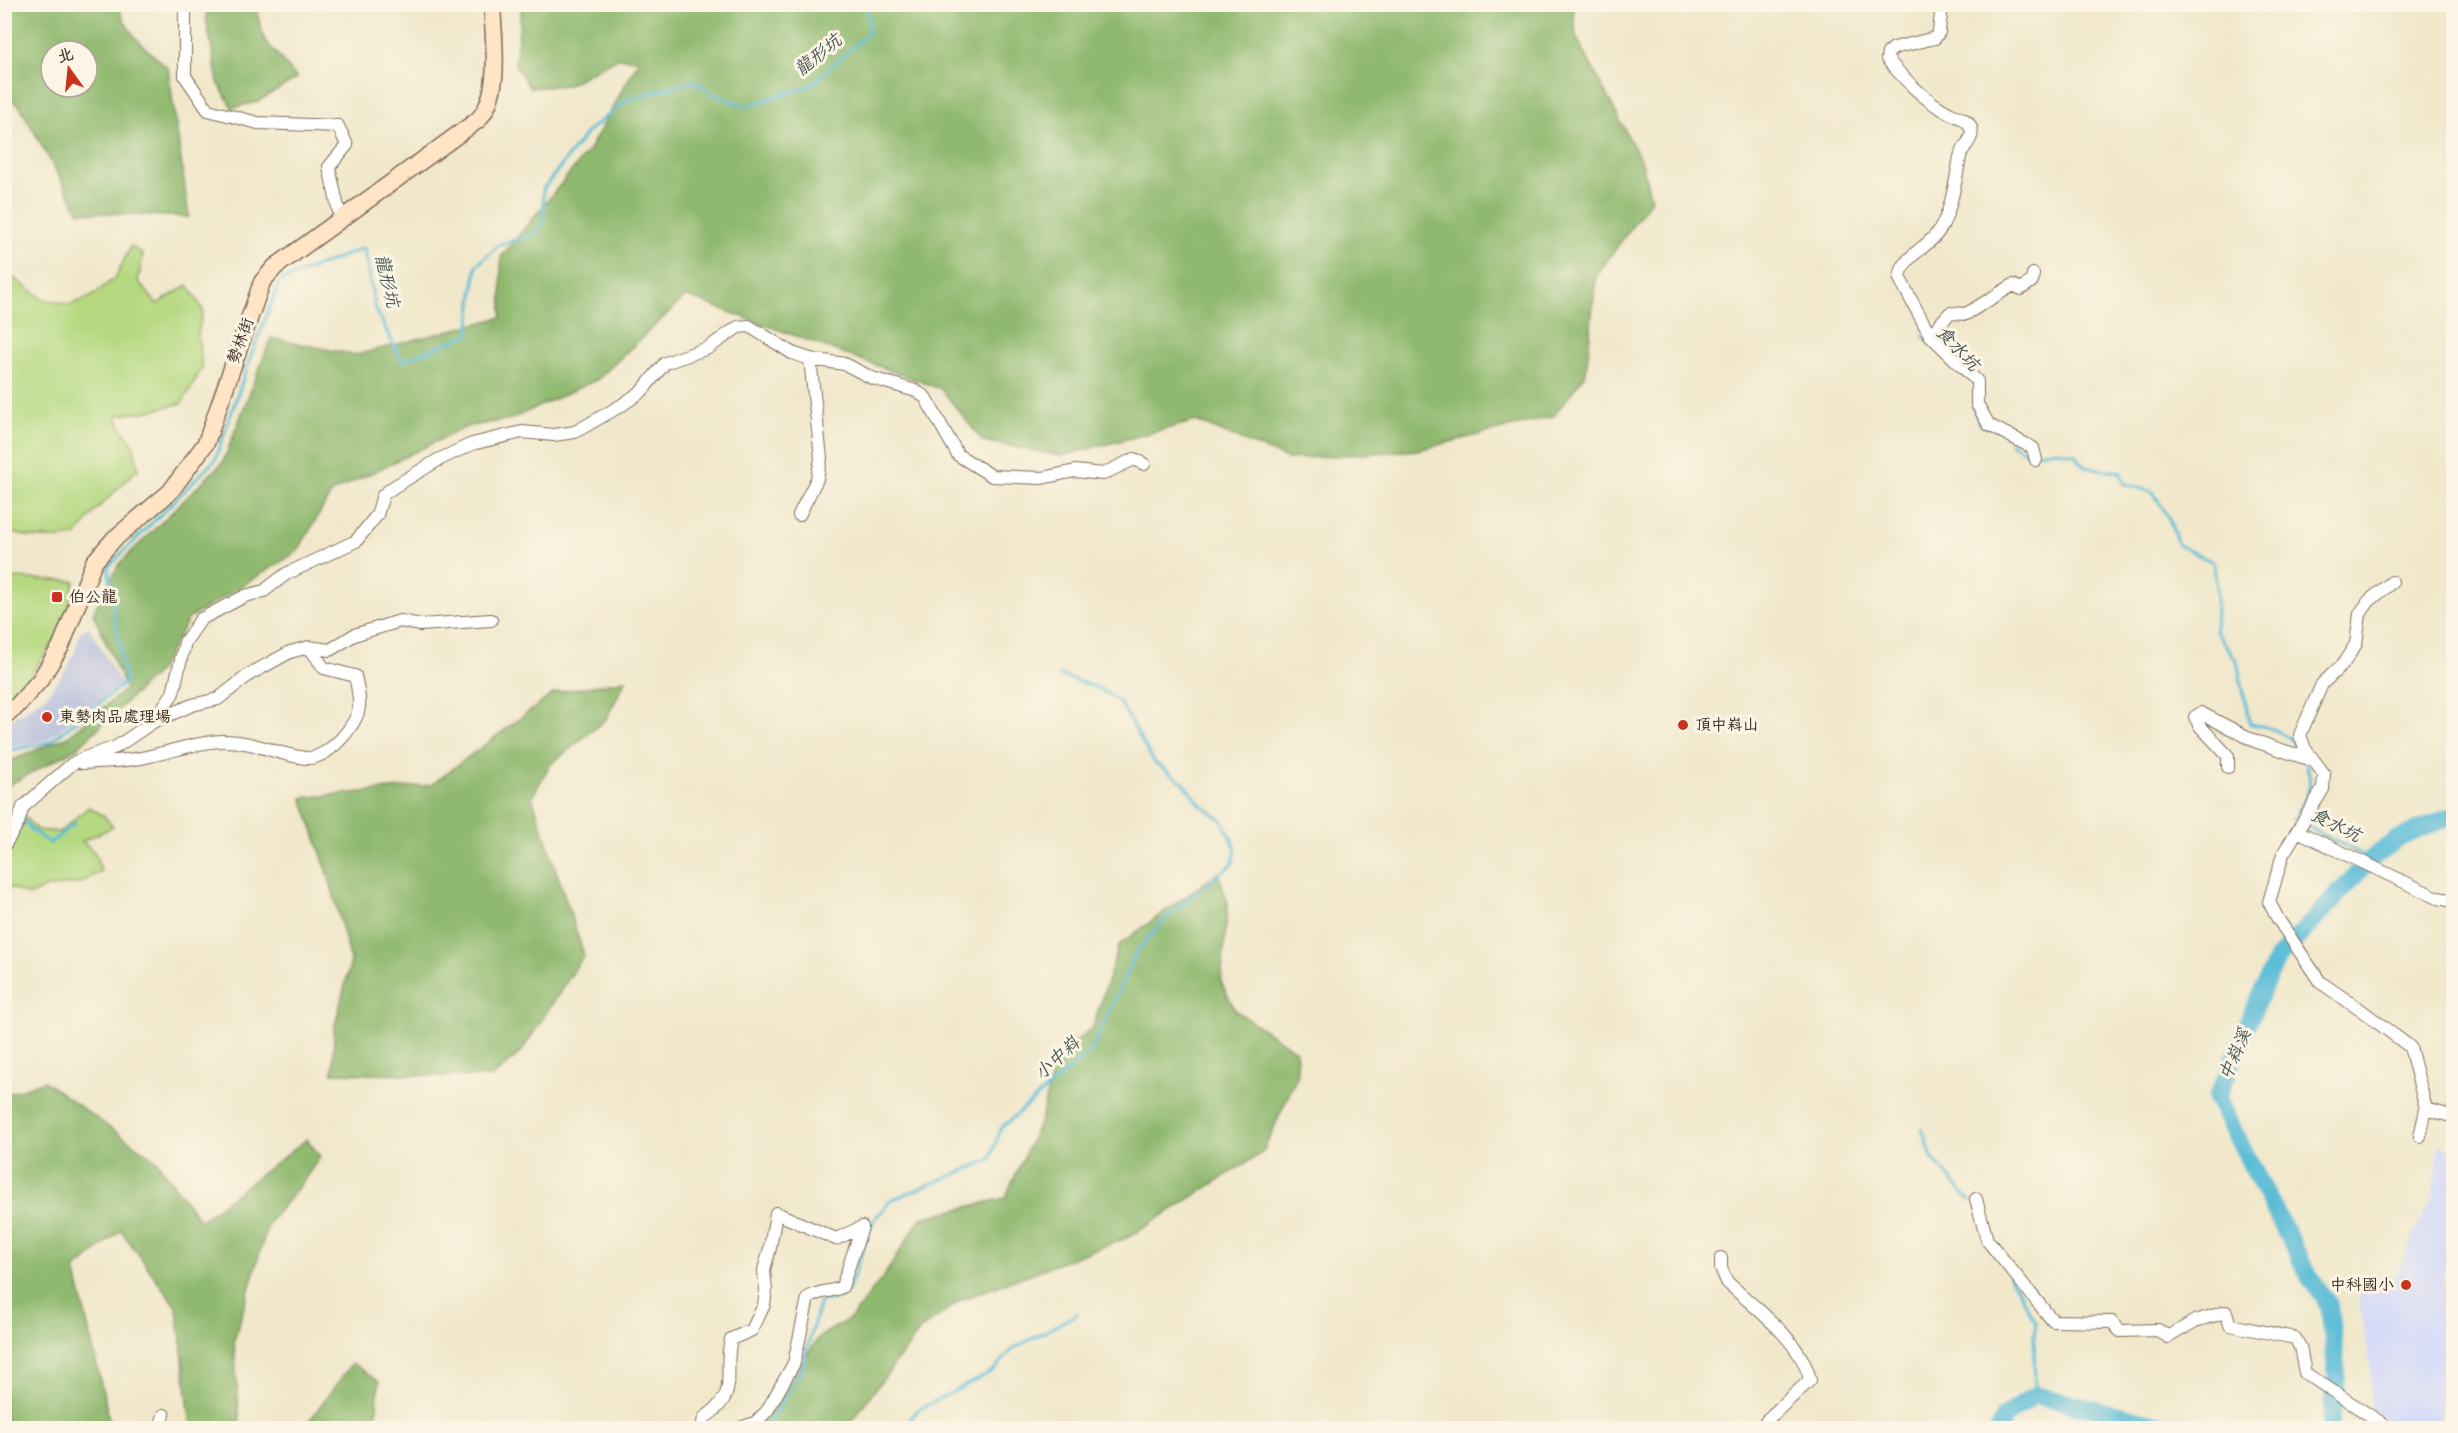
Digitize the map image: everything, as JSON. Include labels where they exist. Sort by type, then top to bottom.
[{"type":"street","points":[[184,4],[185,76],[208,110],[258,123],[338,126],[347,145],[329,167],[341,221]]},
{"type":"street","name":"勢林街","points":[[4,716],[15,708],[40,680],[61,646],[94,562],[114,539],[170,492],[206,443],[262,282],[275,267],[341,221],[486,112],[494,84],[492,4]]},
{"type":"street","points":[[1942,4],[1939,32],[1935,38],[1894,48],[1888,53],[1887,59],[1915,90],[1949,113],[1962,118],[1971,128],[1971,138],[1960,154],[1941,228],[1904,264],[1900,272],[1900,279],[1930,335],[1977,381],[1977,404],[1989,425],[2034,454]]},
{"type":"street","points":[[1930,335],[1950,313],[1966,314],[2013,285],[2021,289],[2032,281],[2032,274]]},
{"type":"street","points":[[153,722],[172,693],[185,642],[201,619],[245,596],[264,591],[286,574],[356,541],[377,515],[383,495],[438,460],[472,444],[522,432],[555,435],[575,432],[642,391],[665,363],[708,348],[738,327],[749,326],[792,353],[810,359],[845,364],[872,378],[916,391],[925,397],[958,455],[992,476],[1042,478],[1074,471],[1103,474],[1134,459],[1144,464]]},
{"type":"street","points":[[799,515],[817,479],[821,458],[810,359]]},
{"type":"street","points":[[2392,582],[2360,614],[2356,644],[2343,664],[2322,684],[2300,735],[2304,748],[2325,774],[2323,789],[2283,854],[2269,902],[2278,920],[2320,982],[2410,1047],[2426,1109],[2420,1136]]},
{"type":"street","points":[[4,846],[18,823],[23,807],[72,764],[116,747],[153,722],[192,705],[218,699],[250,674],[290,652],[309,647],[330,650],[354,635],[400,621],[421,625],[491,620]]},
{"type":"street","points":[[72,764],[148,757],[198,743],[222,741],[249,743],[309,758],[330,749],[346,734],[354,722],[359,707],[358,687],[355,676],[324,668],[309,647]]},
{"type":"street","points":[[2228,767],[2228,756],[2200,726],[2195,717],[2201,713],[2255,741],[2314,761]]},
{"type":"street","points":[[2289,745],[2304,748]]},
{"type":"street","points":[[2296,831],[2438,898],[2454,901]]},
{"type":"street","points":[[2426,1109],[2454,1117]]},
{"type":"street","points":[[1976,1199],[1987,1240],[2053,1321],[2112,1322],[2120,1331],[2158,1330],[2168,1337],[2195,1321],[2226,1312],[2230,1325],[2295,1338],[2300,1347],[2305,1373],[2389,1428]]},
{"type":"street","points":[[702,1428],[704,1418],[723,1402],[728,1392],[731,1339],[752,1330],[764,1305],[766,1290],[764,1270],[776,1213],[837,1239],[862,1227],[842,1287],[832,1292],[815,1292],[808,1298],[794,1363],[767,1410],[755,1423],[740,1428]]},
{"type":"street","points":[[1721,1258],[1721,1268],[1727,1282],[1796,1348],[1808,1369],[1810,1380],[1768,1419],[1762,1428]]},
{"type":"street","points":[[160,1428],[164,1415]]},
{"type":"shaded area","name":"東勢肉品處理場","points":[[89,627],[121,684],[48,739],[5,749],[4,724],[46,696],[67,668],[75,652],[80,632]]},
{"type":"shaded area","name":"中科國小","points":[[2439,1143],[2453,1151],[2453,1252],[2442,1279],[2453,1293],[2454,1326],[2439,1428],[2394,1428],[2371,1410],[2370,1365],[2359,1304],[2360,1290],[2375,1273],[2394,1278],[2433,1194]]},
{"type":"green space","points":[[4,5],[118,5],[131,32],[168,68],[189,217],[79,212],[19,105],[5,97]]},
{"type":"green space","points":[[208,5],[255,5],[264,39],[297,78],[257,102],[232,108],[218,82],[206,18]]},
{"type":"green space","points":[[522,5],[1573,5],[1576,36],[1642,163],[1651,200],[1596,276],[1586,373],[1554,416],[1418,450],[1288,459],[1196,421],[1061,456],[983,441],[941,389],[686,296],[598,379],[511,419],[466,427],[332,492],[297,552],[189,618],[158,672],[76,749],[5,787],[5,763],[67,737],[126,689],[93,613],[119,564],[223,462],[271,338],[356,355],[502,317],[501,257],[589,150],[639,60],[618,58],[567,85],[530,88],[515,65]]},
{"type":"green space","points":[[131,246],[143,255],[138,281],[157,304],[188,285],[203,310],[198,334],[202,368],[182,403],[144,412],[117,415],[122,429],[134,446],[138,469],[95,511],[76,536],[40,538],[5,530],[5,272],[43,299],[70,305],[92,296],[116,277]]},
{"type":"green space","points":[[5,576],[75,581],[63,628],[18,694],[10,698],[5,691]]},
{"type":"green space","points":[[626,680],[606,719],[550,765],[532,797],[584,955],[521,1052],[492,1077],[333,1073],[334,1029],[351,961],[329,877],[302,798],[431,785],[554,693]]},
{"type":"green space","points":[[89,807],[104,816],[113,827],[82,841],[95,853],[101,871],[81,883],[44,888],[29,896],[12,888],[5,889],[5,822],[16,808],[37,830],[59,832]]},
{"type":"green space","points":[[1218,873],[1228,903],[1221,982],[1235,1010],[1296,1051],[1298,1074],[1263,1152],[1129,1237],[963,1299],[921,1329],[846,1428],[757,1428],[819,1337],[851,1318],[884,1276],[921,1218],[1005,1198],[1041,1119],[1056,1058],[1093,1027],[1119,945]]},
{"type":"green space","points":[[44,1081],[156,1160],[200,1221],[307,1139],[320,1157],[268,1224],[234,1341],[240,1428],[191,1428],[177,1308],[121,1230],[75,1269],[111,1428],[7,1428],[5,1425],[5,1095]]},
{"type":"green space","points":[[352,1363],[379,1381],[376,1419],[373,1428],[304,1428]]},
{"type":"waterway","name":"龍形坑","points":[[4,752],[50,742],[125,683],[108,567],[215,460],[253,350],[280,281],[364,248],[375,308],[402,361],[469,334],[476,266],[499,245],[532,235],[544,222],[543,189],[588,131],[628,99],[694,81],[717,96],[746,106],[810,86],[869,32],[867,4]]},
{"type":"waterway","name":"食水坑","points":[[1923,335],[1933,346]]},
{"type":"waterway","name":"食水坑","points":[[1973,407],[1979,423],[1984,426]]},
{"type":"waterway","name":"食水坑","points":[[2010,443],[2030,454]]},
{"type":"waterway","name":"食水坑","points":[[2037,453],[2057,450],[2075,454],[2085,467],[2120,472],[2125,484],[2153,492],[2169,519],[2178,545],[2213,562],[2217,587],[2215,630],[2237,661],[2250,724],[2279,732],[2291,740],[2300,751]]},
{"type":"waterway","name":"小中嵙","points":[[761,1428],[768,1425],[801,1371],[820,1301],[837,1298],[847,1293],[874,1220],[891,1200],[990,1160],[1001,1128],[1091,1051],[1137,951],[1167,917],[1233,863],[1236,849],[1223,821],[1200,804],[1184,783],[1154,762],[1119,701],[1098,688],[1060,675]]},
{"type":"waterway","name":"食水坑","points":[[2298,822],[2293,819],[2308,792],[2310,778],[2305,762]]},
{"type":"waterway","points":[[4,812],[16,816]]},
{"type":"waterway","name":"中嵙溪","points":[[2330,1428],[2337,1376],[2329,1305],[2310,1278],[2217,1099],[2277,959],[2371,859],[2399,838],[2454,815]]},
{"type":"waterway","points":[[22,819],[31,830],[50,843],[75,823]]},
{"type":"waterway","name":"食水坑","points":[[2304,825],[2371,859]]},
{"type":"waterway","points":[[1922,1128],[1932,1158],[1971,1202]]},
{"type":"waterway","points":[[2009,1275],[2036,1322],[2035,1395]]},
{"type":"waterway","points":[[903,1428],[918,1410],[993,1371],[1013,1349],[1077,1314]]},
{"type":"waterway","name":"中嵙溪","points":[[1999,1428],[2004,1417],[2035,1395],[2173,1428]]},
{"type":"place","name":"伯公龍","points":[[57,597]]},
{"type":"place","name":"東勢肉品處理場","points":[[47,717]]},
{"type":"place","name":"頂中嵙山","points":[[1683,725]]},
{"type":"place","name":"中科國小","points":[[2406,1285]]}]
